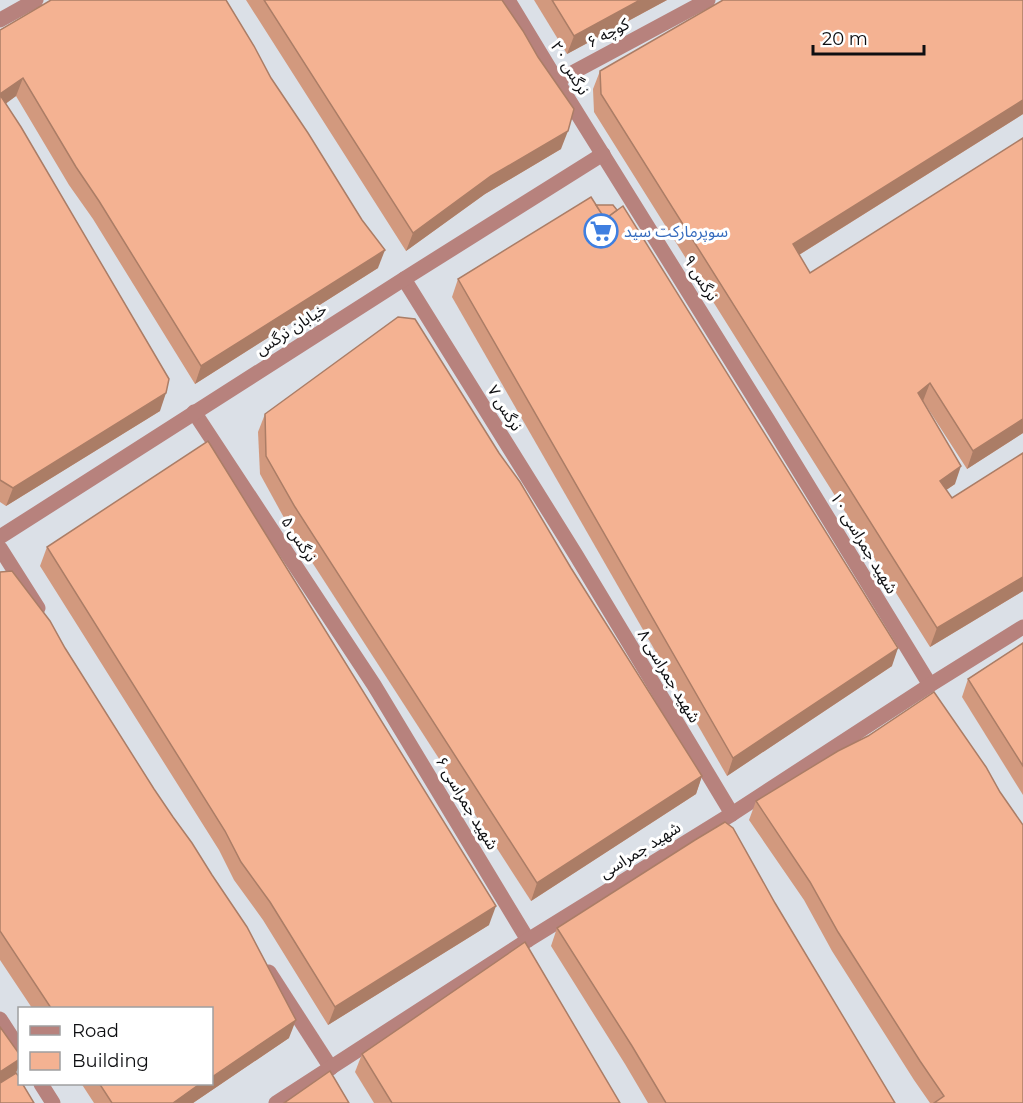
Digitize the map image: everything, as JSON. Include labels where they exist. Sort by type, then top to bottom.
[{"type":"street","points":[[0,20],[36,0]]},
{"type":"street","name":"نرگس ۲۰","points":[[508,0],[603,154]]},
{"type":"street","name":"کوچه ۶","points":[[557,81],[708,0]]},
{"type":"street","name":"خیابان نرگس","points":[[0,537],[603,154]]},
{"type":"street","name":"نرگس ۹","points":[[603,154],[768,420]]},
{"type":"street","name":"نرگس ۷","points":[[404,279],[576,555]]},
{"type":"street","name":"نرگس ۵","points":[[194,412],[374,686]]},
{"type":"street","name":"شهید جمراسی ۱۰","points":[[768,420],[930,686]]},
{"type":"street","points":[[0,548],[43,617]]},
{"type":"street","name":"شهید جمراسی ۸","points":[[576,555],[732,814]]},
{"type":"street","name":"شهید جمراسی","points":[[276,1103],[528,940],[732,814],[1023,627]]},
{"type":"street","name":"شهید جمراسی ۶","points":[[374,686],[528,940]]},
{"type":"street","points":[[261,961],[331,1068]]},
{"type":"street","points":[[0,1019],[18,1047]]},
{"type":"street","points":[[42,1085],[53,1103]]},
{"type":"building","points":[[51,0],[226,0],[271,78],[362,220],[385,250],[201,366],[23,78],[0,94],[0,30]]},
{"type":"building","points":[[264,0],[502,0],[574,109],[568,131],[491,176],[413,233]]},
{"type":"building","points":[[552,0],[640,0],[574,36]]},
{"type":"building","points":[[723,0],[1023,0],[1023,100],[793,244],[810,273],[1023,138],[1023,419],[973,451],[930,383],[918,393],[961,466],[940,481],[952,498],[1023,453],[1023,577],[937,628],[601,94],[600,71]]},
{"type":"building","points":[[0,95],[169,379],[166,393],[13,488],[0,480]]},
{"type":"building","points":[[591,197],[605,219],[623,206],[898,648],[733,758],[458,279]]},
{"type":"building","points":[[596,205],[613,205],[617,210],[605,219]]},
{"type":"building","points":[[398,317],[415,319],[499,453],[520,482],[571,568],[702,776],[537,883],[295,507],[266,456],[265,414]]},
{"type":"building","points":[[208,441],[496,906],[335,1007],[270,902],[241,862],[225,831],[47,547]]},
{"type":"building","points":[[12,571],[50,621],[154,789],[247,927],[296,1020],[213,1076],[213,1007],[50,1007],[0,931],[0,572]]},
{"type":"building","points":[[1023,643],[1023,766],[968,679]]},
{"type":"building","points":[[934,692],[1023,825],[1023,1103],[934,1103],[944,1096],[838,932],[810,882],[756,801],[838,751],[868,736]]},
{"type":"building","points":[[725,822],[733,828],[775,903],[895,1103],[666,1103],[557,928]]},
{"type":"building","points":[[525,942],[620,1103],[392,1103],[362,1054]]},
{"type":"building","points":[[0,1027],[18,1052],[18,1060],[0,1072]]},
{"type":"building","points":[[330,1071],[349,1103],[284,1103]]},
{"type":"building","points":[[16,1073],[18,1085],[23,1085],[34,1103],[0,1103],[0,1083]]},
{"type":"building","points":[[100,1085],[198,1085],[173,1103],[112,1103]]},
{"type":"place","name":"سوپرمارکت سید","points":[[601,231]]}]
